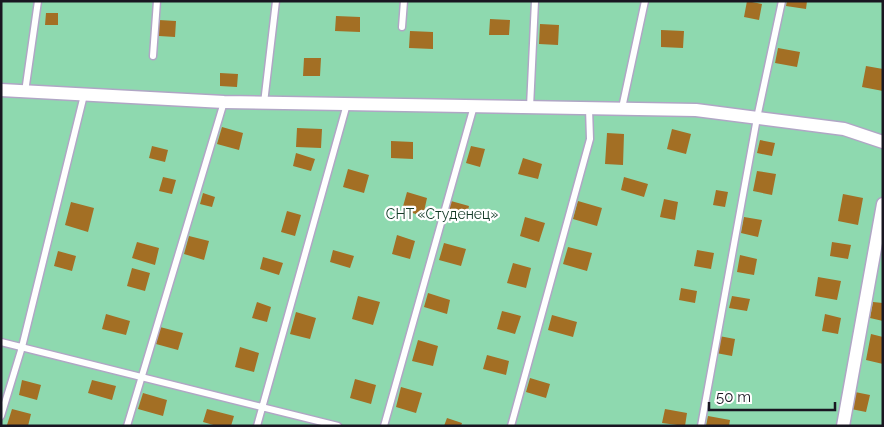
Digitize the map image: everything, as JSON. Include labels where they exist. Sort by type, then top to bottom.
[{"type":"street","points":[[1,90],[224,102],[696,110],[844,129],[883,142]]},
{"type":"street","points":[[843,426],[883,204]]},
{"type":"lane","points":[[26,92],[38,1]]},
{"type":"lane","points":[[153,56],[157,1]]},
{"type":"lane","points":[[264,103],[276,1]]},
{"type":"lane","points":[[402,27],[404,1]]},
{"type":"lane","points":[[530,107],[535,1]]},
{"type":"lane","points":[[622,108],[645,1]]},
{"type":"lane","points":[[701,426],[757,118],[782,1]]},
{"type":"lane","points":[[1,416],[22,347],[84,95]]},
{"type":"lane","points":[[127,426],[224,102]]},
{"type":"lane","points":[[257,426],[347,104]]},
{"type":"lane","points":[[384,426],[474,106]]},
{"type":"lane","points":[[512,426],[590,138],[589,108]]},
{"type":"lane","points":[[1,342],[338,426]]},
{"type":"green space","name":"СНТ «Студенец»","points":[[1,1],[883,1],[883,426],[1,426]]},
{"type":"building","points":[[747,1],[762,4],[759,20],[744,17]]},
{"type":"building","points":[[787,1],[807,1],[806,9],[786,6]]},
{"type":"building","points":[[46,13],[58,13],[58,25],[45,25]]},
{"type":"building","points":[[336,16],[360,17],[360,32],[335,31]]},
{"type":"building","points":[[490,19],[510,20],[509,35],[489,35]]},
{"type":"building","points":[[159,20],[176,21],[175,37],[159,36]]},
{"type":"building","points":[[540,24],[559,25],[558,45],[539,44]]},
{"type":"building","points":[[661,30],[684,31],[683,48],[661,47]]},
{"type":"building","points":[[410,31],[433,32],[433,49],[409,48]]},
{"type":"building","points":[[778,48],[800,52],[797,67],[775,63]]},
{"type":"building","points":[[304,58],[321,58],[320,76],[303,76]]},
{"type":"building","points":[[866,66],[883,69],[883,91],[862,87]]},
{"type":"building","points":[[220,73],[238,74],[237,87],[220,86]]},
{"type":"building","points":[[222,127],[243,133],[239,150],[217,144]]},
{"type":"building","points":[[297,128],[322,129],[321,148],[296,147]]},
{"type":"building","points":[[672,129],[691,134],[686,154],[667,149]]},
{"type":"building","points":[[607,133],[624,134],[623,165],[605,164]]},
{"type":"building","points":[[760,140],[775,143],[772,156],[757,153]]},
{"type":"building","points":[[391,141],[413,142],[413,159],[391,158]]},
{"type":"building","points":[[152,146],[168,150],[165,162],[149,158]]},
{"type":"building","points":[[471,146],[485,149],[480,167],[466,163]]},
{"type":"building","points":[[296,153],[315,159],[311,171],[293,166]]},
{"type":"building","points":[[523,158],[542,164],[538,179],[518,174]]},
{"type":"building","points":[[348,169],[369,175],[364,193],[343,187]]},
{"type":"building","points":[[757,171],[776,174],[772,195],[753,191]]},
{"type":"building","points":[[163,177],[176,180],[172,194],[159,191]]},
{"type":"building","points":[[624,177],[648,184],[644,197],[621,190]]},
{"type":"building","points":[[716,190],[728,192],[725,207],[713,205]]},
{"type":"building","points":[[407,192],[427,198],[423,216],[402,210]]},
{"type":"building","points":[[203,193],[215,197],[212,207],[200,204]]},
{"type":"building","points":[[843,194],[863,198],[858,225],[838,221]]},
{"type":"building","points":[[664,199],[678,202],[675,220],[660,217]]},
{"type":"building","points":[[451,201],[469,206],[466,218],[448,213]]},
{"type":"building","points":[[578,201],[602,208],[597,226],[573,219]]},
{"type":"building","points":[[71,202],[94,208],[88,232],[65,225]]},
{"type":"building","points":[[287,211],[301,215],[295,236],[281,232]]},
{"type":"building","points":[[525,217],[545,223],[539,242],[520,236]]},
{"type":"building","points":[[744,217],[762,220],[758,237],[741,233]]},
{"type":"building","points":[[397,235],[415,241],[410,259],[392,254]]},
{"type":"building","points":[[189,236],[209,241],[204,260],[184,254]]},
{"type":"building","points":[[137,242],[159,248],[155,265],[132,258]]},
{"type":"building","points":[[832,242],[851,245],[848,259],[830,256]]},
{"type":"building","points":[[444,243],[466,249],[461,266],[439,260]]},
{"type":"building","points":[[568,247],[592,253],[587,271],[563,264]]},
{"type":"building","points":[[333,250],[354,256],[350,268],[330,262]]},
{"type":"building","points":[[697,250],[714,253],[711,269],[694,266]]},
{"type":"building","points":[[58,251],[76,256],[72,271],[54,266]]},
{"type":"building","points":[[740,255],[757,259],[754,275],[737,272]]},
{"type":"building","points":[[263,257],[283,263],[279,275],[260,269]]},
{"type":"building","points":[[513,263],[531,268],[526,288],[507,283]]},
{"type":"building","points":[[132,268],[150,273],[145,291],[127,286]]},
{"type":"building","points":[[818,277],[841,281],[837,300],[815,296]]},
{"type":"building","points":[[681,288],[697,291],[695,303],[679,300]]},
{"type":"building","points":[[428,293],[450,300],[447,314],[424,307]]},
{"type":"building","points":[[358,296],[380,302],[373,325],[352,319]]},
{"type":"building","points":[[732,296],[750,299],[747,311],[729,308]]},
{"type":"building","points":[[257,302],[271,307],[267,322],[252,318]]},
{"type":"building","points":[[873,302],[883,303],[883,321],[870,318]]},
{"type":"building","points":[[502,311],[521,316],[515,334],[497,329]]},
{"type":"building","points":[[296,312],[316,318],[310,339],[290,334]]},
{"type":"building","points":[[106,314],[130,321],[126,335],[102,329]]},
{"type":"building","points":[[825,314],[841,318],[838,334],[822,331]]},
{"type":"building","points":[[552,315],[577,322],[573,337],[548,330]]},
{"type":"building","points":[[160,327],[183,333],[178,350],[156,344]]},
{"type":"building","points":[[871,334],[883,337],[883,364],[866,360]]},
{"type":"building","points":[[719,336],[735,339],[732,356],[716,353]]},
{"type":"building","points":[[418,340],[438,346],[433,366],[412,361]]},
{"type":"building","points":[[240,347],[259,353],[254,372],[235,367]]},
{"type":"building","points":[[487,355],[509,361],[506,375],[483,369]]},
{"type":"building","points":[[530,378],[550,384],[546,398],[526,392]]},
{"type":"building","points":[[355,379],[376,385],[371,404],[350,398]]},
{"type":"building","points":[[22,380],[41,385],[37,400],[19,395]]},
{"type":"building","points":[[92,380],[116,386],[112,400],[88,393]]},
{"type":"building","points":[[401,387],[422,393],[416,413],[396,407]]},
{"type":"building","points":[[855,392],[870,395],[866,412],[851,409]]},
{"type":"building","points":[[143,393],[167,400],[163,416],[138,409]]},
{"type":"building","points":[[12,409],[31,414],[28,426],[7,425]]},
{"type":"building","points":[[207,409],[234,416],[231,426],[217,426],[203,422]]},
{"type":"building","points":[[665,409],[687,413],[685,426],[662,423]]},
{"type":"building","points":[[708,416],[730,420],[729,426],[706,426]]},
{"type":"building","points":[[447,418],[462,423],[461,426],[444,426]]}]
